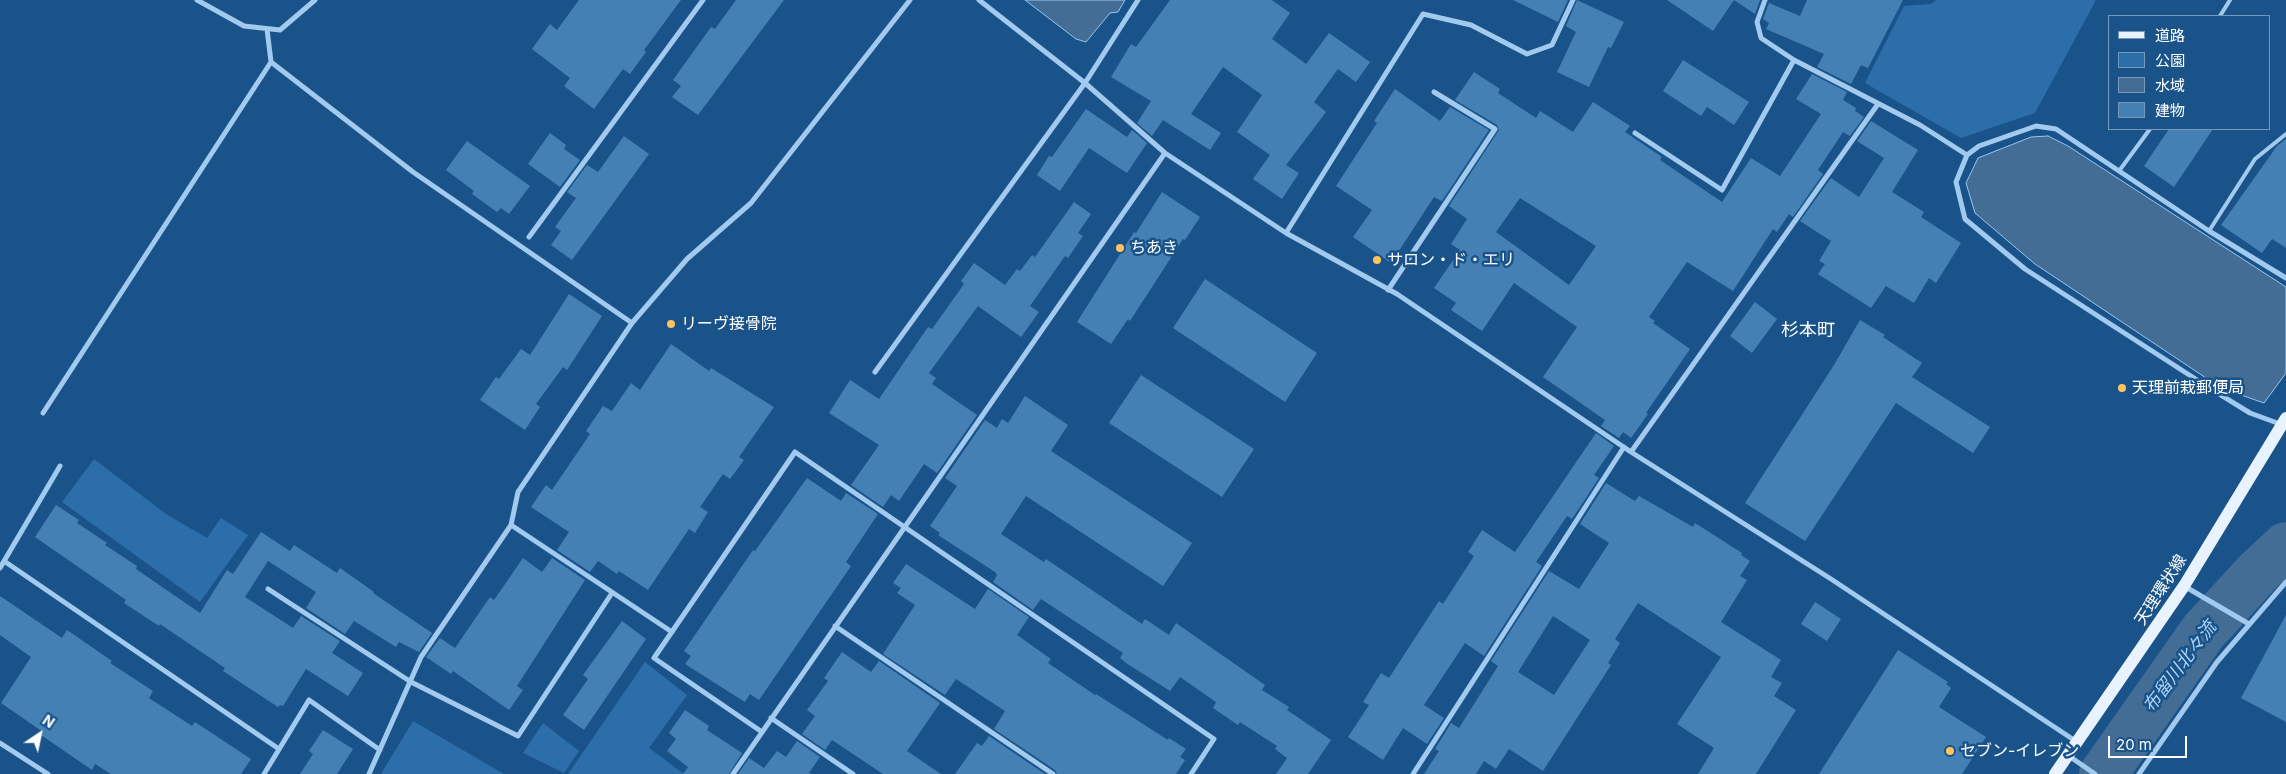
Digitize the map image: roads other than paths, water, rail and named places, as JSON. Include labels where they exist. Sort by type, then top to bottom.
[{"type":"main road","name":"天理環状線","points":[[2055,774],[2184,586],[2284,421]]},
{"type":"street","points":[[197,0],[244,26],[280,30],[312,5],[315,0]]},
{"type":"street","points":[[529,237],[703,0]]},
{"type":"street","points":[[369,774],[421,657],[511,525],[518,492],[632,324],[687,260],[751,203],[910,0]]},
{"type":"street","points":[[979,0],[1084,83],[1165,153],[1286,233],[1388,290],[1631,452],[1831,579],[2077,742]]},
{"type":"street","points":[[875,372],[1084,83],[1138,0]]},
{"type":"street","points":[[1286,233],[1422,14],[1470,25],[1527,54],[1552,46],[1573,0]]},
{"type":"street","points":[[1765,0],[1757,22],[1760,38],[1794,60],[1920,125],[1967,156]]},
{"type":"street","points":[[43,413],[271,62],[267,29]]},
{"type":"street","points":[[1635,132],[1722,190],[1794,60]]},
{"type":"street","points":[[271,62],[412,172],[632,324]]},
{"type":"street","points":[[1388,290],[1495,129],[1434,92]]},
{"type":"street","points":[[1631,452],[1878,104]]},
{"type":"street","points":[[2284,421],[2250,413],[2025,269],[1965,219],[1956,182],[1967,156],[1979,146],[2036,126],[2056,129],[2209,230],[2286,278]]},
{"type":"street","points":[[733,774],[1165,153]]},
{"type":"street","points":[[1413,774],[1624,447]]},
{"type":"street","points":[[762,732],[654,658],[795,452],[1214,739],[1191,774]]},
{"type":"street","points":[[0,568],[60,466]]},
{"type":"street","points":[[511,525],[672,632]]},
{"type":"street","points":[[4,561],[280,748]]},
{"type":"street","points":[[2139,774],[2217,662],[2286,582]]},
{"type":"street","points":[[2184,586],[2249,624]]},
{"type":"street","points":[[268,589],[411,682],[518,736],[612,593]]},
{"type":"street","points":[[835,626],[1053,774]]},
{"type":"street","points":[[264,774],[310,700],[380,750]]},
{"type":"street","points":[[771,718],[853,774]]},
{"type":"street","points":[[0,743],[48,774]]},
{"type":"street","points":[[2068,756],[2095,774]]},
{"type":"lane","points":[[2221,15],[2230,0]]},
{"type":"lane","points":[[2120,171],[2149,130]]},
{"type":"lane","points":[[2209,230],[2255,159],[2286,134]]},
{"type":"water","points":[[1025,0],[1125,0],[1118,12],[1110,13],[1086,42],[1076,39]]},
{"type":"water","points":[[2048,136],[2068,146],[2286,287],[2286,373],[2264,403],[2221,388],[2035,264],[1975,213],[1966,183],[1978,158],[2031,137]]},
{"type":"waterway","name":"布留川北々流","points":[[2103,774],[2203,632],[2258,572],[2286,546]]},
{"type":"place","name":"ちあき","points":[[1120,248]]},
{"type":"place","name":"サロン・ド・エリ","points":[[1377,260]]},
{"type":"place","name":"リーヴ接骨院","points":[[671,324]]},
{"type":"place","name":"天理前栽郵便局","points":[[2122,388]]},
{"type":"place","name":"セブン-イレブン","points":[[1950,751]]},
{"type":"district","name":"杉本町","points":[[1808,331]]}]
